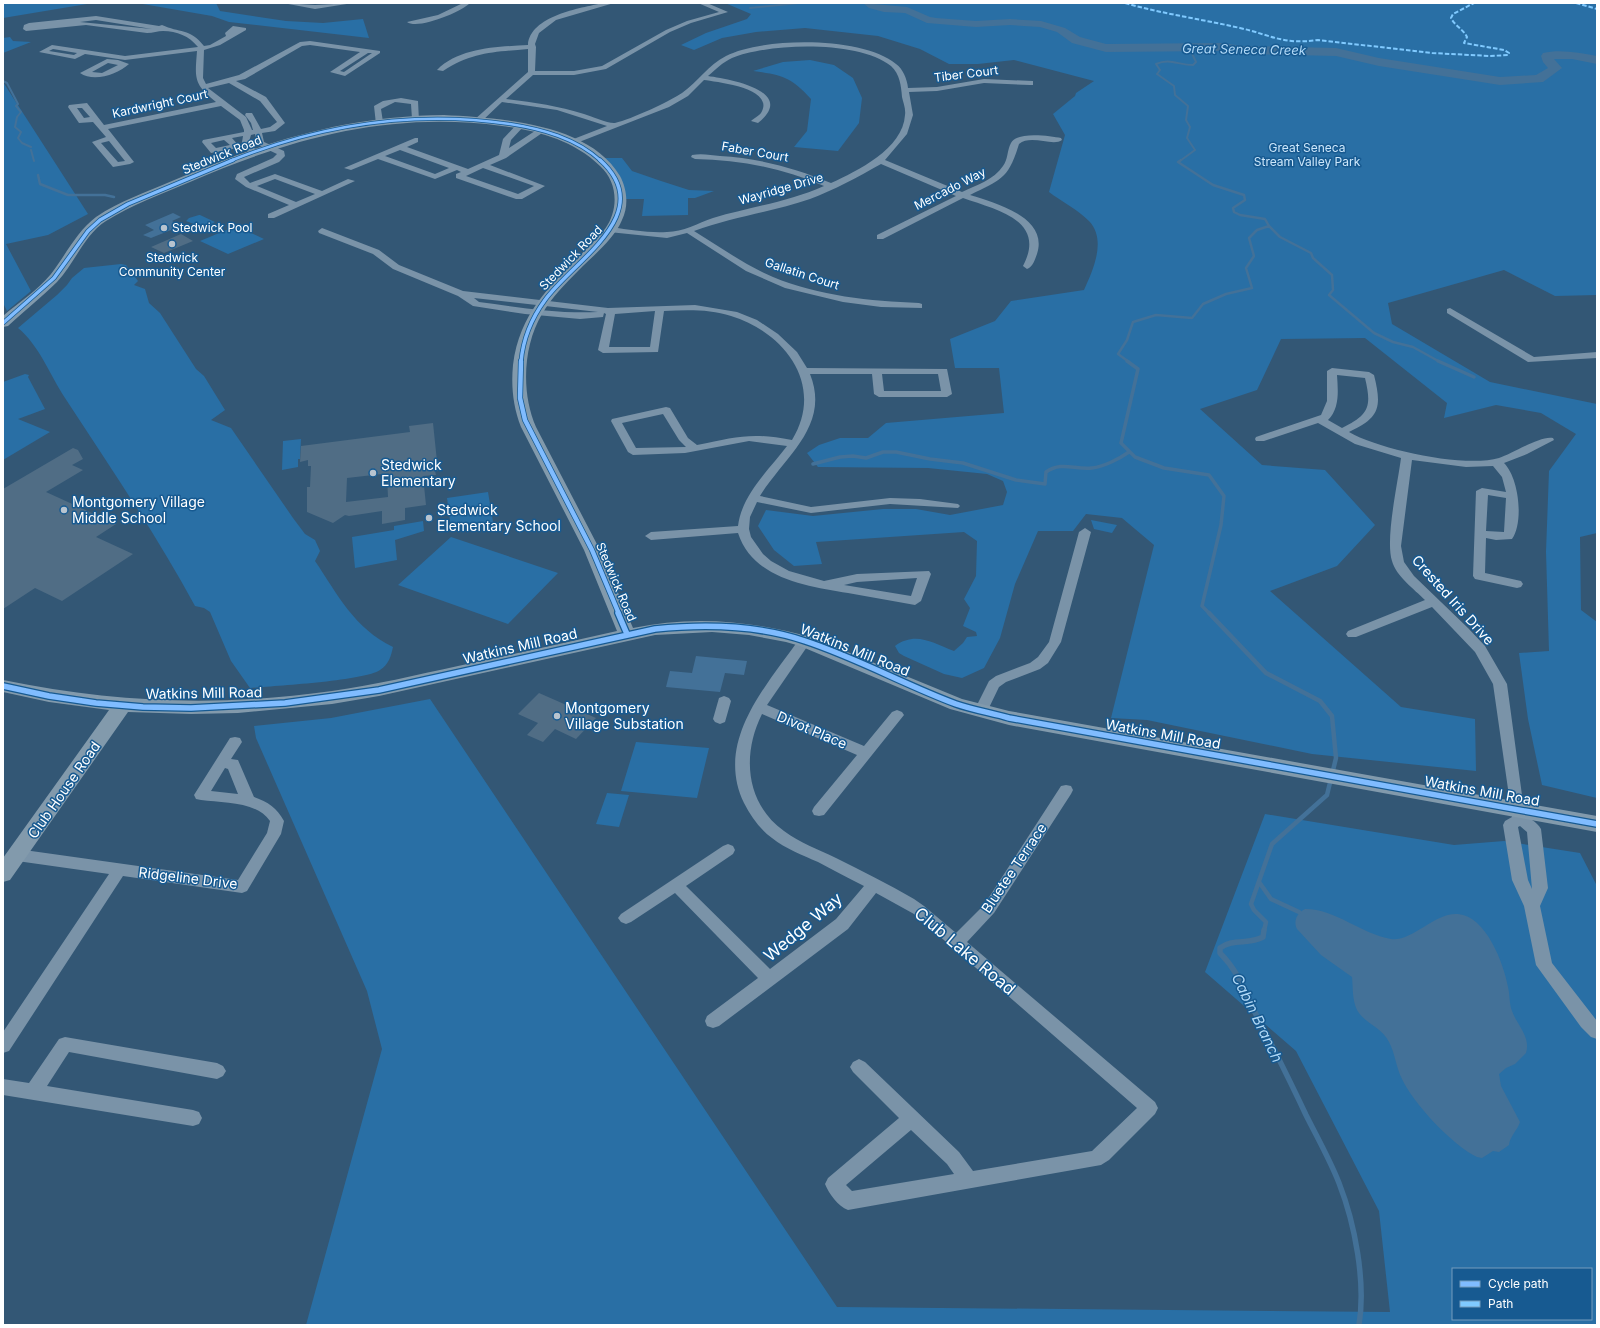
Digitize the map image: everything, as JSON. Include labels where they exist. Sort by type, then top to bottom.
[{"type":"street","points":[[286,3],[315,7],[350,3]]},
{"type":"street","points":[[410,22],[434,19],[447,15],[467,3]]},
{"type":"street","points":[[478,120],[531,73],[533,66],[532,39],[536,31],[551,21],[611,3]]},
{"type":"street","points":[[531,73],[574,73],[604,68],[668,31],[689,22],[725,12],[701,3]]},
{"type":"street","points":[[162,27],[155,31],[147,31],[86,23],[26,29],[26,26],[29,25],[89,17],[162,27],[189,35],[199,43],[199,78],[206,91],[243,119],[247,125],[244,146],[255,152]]},
{"type":"street","points":[[84,52],[125,58],[214,46],[230,37]]},
{"type":"street","points":[[204,87],[231,81],[250,73],[300,44],[310,43],[367,50],[378,52],[345,74],[334,72],[367,50]]},
{"type":"street","name":"Wayridge Drive","points":[[574,142],[666,105],[685,94],[715,66],[728,57],[745,51],[784,44],[820,44],[864,51],[895,66],[903,79],[909,107],[908,123],[896,144],[880,161],[832,187],[807,196],[716,220],[689,231],[667,235],[612,230]]},
{"type":"street","points":[[440,70],[463,55],[475,52],[532,47]]},
{"type":"street","points":[[116,63],[126,64],[103,75],[84,72],[107,61],[116,63],[125,58]]},
{"type":"street","points":[[703,78],[746,86],[760,94],[766,102],[766,107],[764,114],[755,120]]},
{"type":"street","points":[[226,137],[272,129],[281,123],[263,99],[231,81]]},
{"type":"street","name":"Tiber Court","points":[[905,90],[937,89],[984,81],[1030,83]]},
{"type":"street","points":[[379,122],[378,108],[380,105],[393,100],[407,100],[415,103],[416,119]]},
{"type":"street","points":[[501,100],[558,108],[615,126]]},
{"type":"street","name":"Kardwright Court","points":[[102,128],[222,102]]},
{"type":"street","points":[[231,109],[242,111],[253,118],[261,142],[281,153],[281,156],[269,164],[240,176],[240,182],[296,205]]},
{"type":"street","name":"Kardwright Court","points":[[95,119],[111,138]]},
{"type":"street","name":"Stedwick Road","points":[[3,323],[54,278],[88,231],[108,214],[128,204],[269,147],[328,130],[379,122],[416,119],[478,120],[520,126],[542,131],[574,142],[599,158],[610,168],[621,192],[619,212],[612,230],[559,282],[539,308],[527,329],[520,356],[520,401],[530,429],[588,541],[627,634]]},
{"type":"street","points":[[503,156],[507,139],[520,126]]},
{"type":"street","points":[[482,166],[541,186],[519,197],[459,176],[503,156],[523,141],[542,131]]},
{"type":"street","name":"Mercado Way","points":[[880,237],[964,196],[996,178],[1008,166],[1015,143],[1019,140],[1035,138],[1058,140]]},
{"type":"street","points":[[348,168],[415,140]]},
{"type":"street","points":[[400,147],[469,172]]},
{"type":"street","points":[[378,156],[435,177],[457,167]]},
{"type":"street","name":"Faber Court","points":[[695,157],[735,159],[766,164],[802,174],[832,187]]},
{"type":"street","points":[[880,161],[909,171],[964,196],[992,205],[1012,214],[1029,228],[1035,244],[1034,253],[1027,266]]},
{"type":"street","points":[[250,186],[274,176],[322,194]]},
{"type":"street","points":[[271,216],[351,182]]},
{"type":"street","points":[[322,231],[376,252],[396,267],[461,294],[476,304],[539,308],[580,316],[601,315],[611,311],[698,307],[717,310],[744,317],[756,322],[776,338],[793,355],[804,371],[808,380],[810,402],[808,416],[803,430],[795,444],[753,498],[747,512],[743,529],[747,541],[755,553],[768,566],[788,575],[824,585],[915,601],[925,574],[857,578],[824,585]]},
{"type":"street","name":"Gallatin Court","points":[[689,231],[770,279],[819,294],[849,300],[884,305],[919,306]]},
{"type":"street","points":[[611,311],[603,350],[655,350],[660,308]]},
{"type":"street","points":[[1450,311],[1532,360],[1597,356]]},
{"type":"street","points":[[804,371],[943,370],[947,394],[879,394],[877,371]]},
{"type":"street","points":[[1260,439],[1325,417],[1331,411],[1332,371],[1369,375],[1373,389],[1374,405],[1371,414],[1357,425],[1342,432]]},
{"type":"street","points":[[696,449],[684,440],[666,410],[616,421],[633,452],[646,449],[676,451],[696,449],[749,438],[763,438],[795,444]]},
{"type":"street","points":[[1319,419],[1359,442],[1407,456],[1435,460],[1480,463],[1496,462],[1549,440]]},
{"type":"street","name":"Crested Iris Drive","points":[[1407,456],[1395,546],[1398,562],[1410,579],[1432,602],[1464,631],[1480,649],[1500,684],[1519,814]]},
{"type":"street","points":[[1480,533],[1496,536],[1508,536],[1510,533],[1512,496],[1510,476],[1505,469],[1496,462]]},
{"type":"street","points":[[1512,496],[1482,491],[1479,576],[1517,584]]},
{"type":"street","points":[[753,498],[795,508],[811,510],[890,501],[920,502],[954,506]]},
{"type":"street","points":[[651,536],[743,529]]},
{"type":"street","points":[[981,711],[994,684],[1001,679],[1035,666],[1049,654],[1055,642],[1085,532]]},
{"type":"street","points":[[1352,634],[1432,602]]},
{"type":"street","name":"Watkins Mill Road","points":[[3,686],[73,700],[123,705],[223,708],[338,697],[420,682],[627,634],[679,626],[711,625],[758,630],[805,641],[938,697],[981,711],[1036,724],[1369,783],[1519,814],[1597,824]]},
{"type":"street","name":"Club Lake Road","points":[[805,641],[759,707],[751,722],[744,742],[742,757],[742,781],[752,804],[770,828],[779,835],[874,884],[919,910],[1149,1108],[1103,1154],[1095,1159],[848,1202],[834,1184],[912,1118]]},
{"type":"street","points":[[720,719],[724,701]]},
{"type":"street","name":"Club House Road","points":[[3,874],[123,705]]},
{"type":"street","name":"Divot Place","points":[[759,707],[866,753]]},
{"type":"street","name":"Divot Place","points":[[819,811],[897,715]]},
{"type":"street","points":[[235,742],[222,763],[233,764],[250,802]]},
{"type":"street","name":"Ridgeline Drive","points":[[17,855],[242,887],[274,834],[277,824],[276,819],[270,811],[261,805],[201,795],[222,763]]},
{"type":"street","name":"Bluetee Terrace","points":[[957,942],[989,909],[1066,790]]},
{"type":"street","points":[[1532,906],[1540,888],[1534,829],[1519,814],[1510,825],[1520,880],[1532,906],[1544,965],[1587,1022],[1597,1032]]},
{"type":"street","points":[[626,918],[728,850]]},
{"type":"street","name":"Ridgeline Drive","points":[[3,1046],[120,869]]},
{"type":"street","name":"Wedge Way","points":[[713,1021],[842,924],[874,884]]},
{"type":"street","name":"Wedge Way","points":[[676,886],[770,979]]},
{"type":"street","points":[[32,1092],[65,1044],[217,1072]]},
{"type":"street","points":[[859,1067],[953,1158],[969,1181]]},
{"type":"street","points":[[3,1087],[193,1118]]},
{"type":"green space","points":[[3,3],[93,3],[3,18]]},
{"type":"green space","points":[[137,3],[216,3],[220,11],[286,21],[323,23],[363,19],[369,38],[229,22],[212,16]]},
{"type":"green space","name":"Great Seneca Stream Valley Park","points":[[725,3],[1597,3],[1597,295],[1555,296],[1504,270],[1388,303],[1392,324],[1490,382],[1597,404],[1597,533],[1580,537],[1581,610],[1597,622],[1597,798],[1542,785],[1528,719],[1519,653],[1549,651],[1546,552],[1549,471],[1576,434],[1541,413],[1496,405],[1444,418],[1447,403],[1365,338],[1281,339],[1257,390],[1200,409],[1262,465],[1325,470],[1375,525],[1337,566],[1270,591],[1401,707],[1475,719],[1476,771],[1312,754],[1147,720],[1111,718],[1154,545],[1122,518],[1086,514],[1073,531],[1038,531],[1015,584],[1000,638],[984,668],[962,678],[944,674],[904,656],[899,653],[895,646],[910,639],[917,639],[931,642],[954,651],[967,637],[977,636],[976,632],[963,626],[970,608],[964,599],[976,576],[977,541],[964,532],[816,542],[822,564],[794,566],[774,550],[758,526],[766,510],[813,516],[883,509],[916,509],[950,515],[1003,505],[1007,492],[1003,481],[987,474],[928,468],[818,467],[807,453],[819,445],[840,438],[868,438],[886,423],[1004,413],[999,368],[955,368],[950,339],[995,321],[1011,301],[1084,290],[1097,255],[1097,237],[1094,229],[1085,217],[1049,192],[1065,135],[1053,114],[1075,96],[1076,93],[1094,81],[1014,60],[978,64],[949,64],[920,49],[878,36],[805,28],[756,32],[722,38],[694,50],[681,45],[706,33],[747,19],[751,14]]},
{"type":"green space","points":[[10,37],[13,41],[31,42],[3,53],[3,38]]},
{"type":"green space","points":[[810,60],[834,65],[853,78],[862,98],[859,123],[838,151],[794,147],[807,131],[811,99],[798,86],[785,78],[753,71],[783,62]]},
{"type":"green space","points":[[3,82],[88,214],[48,235],[6,244],[31,291],[7,311],[3,303]]},
{"type":"green space","points":[[600,158],[622,158],[632,171],[689,190],[714,191],[695,198],[688,198],[688,215],[642,216],[644,199],[620,199]]},
{"type":"green space","points":[[200,215],[215,222],[204,228],[186,221],[189,218]]},
{"type":"green space","points":[[236,226],[264,239],[228,254],[200,241]]},
{"type":"green space","points":[[121,264],[126,265],[138,281],[134,285],[145,289],[149,303],[160,313],[196,369],[204,376],[225,410],[211,420],[231,428],[305,534],[315,540],[320,551],[315,561],[348,610],[368,630],[379,639],[393,647],[388,662],[380,670],[371,674],[338,680],[250,688],[231,661],[210,612],[204,608],[195,606],[149,527],[65,398],[38,352],[18,328],[57,295],[72,278],[84,268]]},
{"type":"green space","points":[[25,374],[29,375],[28,377],[45,409],[18,419],[50,432],[3,460],[3,382]]},
{"type":"green space","points":[[301,439],[298,467],[282,470],[283,441]]},
{"type":"green space","points":[[488,492],[493,522],[451,528],[447,498]]},
{"type":"green space","points":[[1091,520],[1117,525],[1112,533],[1094,529]]},
{"type":"green space","points":[[423,521],[424,531],[395,540],[397,560],[355,568],[352,537],[394,530],[394,526]]},
{"type":"green space","points":[[451,537],[558,573],[508,624],[398,585]]},
{"type":"green space","points":[[430,699],[837,1307],[1390,1312],[1379,1211],[1296,1051],[1205,972],[1265,814],[1454,845],[1504,841],[1580,853],[1597,886],[1597,1325],[306,1325],[382,1049],[367,991],[256,738],[254,726],[331,718]]},
{"type":"green space","points":[[636,742],[709,748],[697,798],[621,791]]},
{"type":"green space","points":[[607,793],[629,795],[619,827],[596,824]]},
{"type":"shaded area","name":"Stedwick Pool","points":[[173,213],[181,217],[172,221],[181,226],[151,238],[143,235],[154,230],[145,225]]},
{"type":"shaded area","points":[[696,656],[747,661],[744,675],[725,673],[720,692],[666,687],[670,671],[692,673]]},
{"type":"shaded area","points":[[1305,909],[1327,913],[1369,932],[1391,939],[1399,939],[1407,936],[1441,917],[1458,914],[1468,917],[1477,923],[1485,932],[1498,954],[1506,977],[1510,1005],[1527,1042],[1526,1053],[1515,1064],[1506,1068],[1499,1074],[1501,1086],[1520,1122],[1509,1145],[1499,1152],[1493,1151],[1482,1158],[1477,1157],[1457,1144],[1424,1111],[1407,1089],[1398,1070],[1391,1046],[1386,1037],[1364,1019],[1357,1010],[1353,998],[1352,977],[1321,955],[1297,929],[1295,923],[1296,918]]},
{"type":"building","name":"Stedwick Community Center","points":[[181,234],[193,241],[164,253],[151,247]]},
{"type":"building","name":"Stedwick Elementary","points":[[433,423],[438,471],[435,471],[436,475],[423,476],[426,505],[405,508],[405,520],[382,524],[382,511],[349,516],[345,515],[333,523],[307,512],[307,487],[310,487],[311,466],[308,466],[308,460],[300,462],[301,446],[410,432],[409,426]],"holes":[[[382,474],[382,477],[387,476],[388,497],[346,502],[347,478]]]},
{"type":"building","name":"Montgomery Village Middle School","points":[[73,448],[78,450],[83,459],[72,465],[83,470],[46,492],[116,524],[96,537],[133,554],[62,601],[35,588],[3,609],[3,489]]},
{"type":"building","name":"Montgomery Village Substation","points":[[539,693],[596,718],[576,739],[555,729],[543,742],[527,735],[538,723],[518,714]]},
{"type":"waterway","points":[[750,8],[799,3]]},
{"type":"waterway","name":"Great Seneca Creek","points":[[869,3],[873,6],[884,9],[907,10],[927,20],[976,24],[1010,22],[1041,24],[1061,30],[1076,40],[1106,48],[1222,47],[1243,50],[1336,52],[1379,62],[1500,81],[1539,79],[1556,68],[1549,62],[1547,56],[1566,55],[1597,60]]},
{"type":"waterway","name":"Cabin Branch","points":[[1180,161],[1195,150],[1187,138],[1190,127],[1186,120],[1188,106],[1175,95],[1174,86],[1157,74],[1160,70],[1156,64],[1161,62],[1170,62],[1193,65],[1196,62],[1189,47]]},
{"type":"waterway","points":[[3,81],[7,83],[18,104],[16,106],[21,112],[17,117],[15,127],[21,132],[18,138],[22,143],[31,147]]},
{"type":"waterway","points":[[31,150],[34,161]]},
{"type":"waterway","name":"Cabin Branch","points":[[1181,160],[1178,162],[1213,185],[1244,195],[1245,200],[1233,208],[1234,212],[1240,215],[1265,219],[1269,226]]},
{"type":"waterway","points":[[38,175],[40,184],[68,195],[105,195],[114,197]]},
{"type":"waterway","name":"Cabin Branch","points":[[1129,362],[1118,354],[1127,340],[1133,322],[1156,315],[1192,318],[1203,304],[1226,294],[1252,288],[1246,268],[1254,256],[1249,238],[1257,230],[1269,226]]},
{"type":"waterway","points":[[1269,226],[1280,237],[1311,253],[1313,258],[1332,275],[1333,290],[1329,295],[1374,333],[1393,342],[1413,347],[1439,361]]},
{"type":"waterway","name":"Cabin Branch","points":[[1127,361],[1138,369],[1121,443],[1135,457],[1164,468],[1209,475],[1224,496],[1221,525],[1202,606],[1209,613]]},
{"type":"waterway","points":[[1439,361],[1474,377]]},
{"type":"waterway","points":[[813,464],[840,457],[853,456],[866,458],[883,452],[896,452],[930,459],[963,463],[1016,480],[1045,484],[1046,472],[1057,467],[1063,466],[1086,468],[1101,466],[1129,452]]},
{"type":"waterway","name":"Cabin Branch","points":[[1209,613],[1266,673],[1320,701],[1332,716],[1336,758],[1327,795],[1272,844],[1251,904],[1254,910],[1266,922],[1264,931]]},
{"type":"waterway","points":[[1259,882],[1271,899],[1299,912]]},
{"type":"waterway","name":"Cabin Branch","points":[[1264,930],[1263,937],[1252,941],[1230,943],[1220,948],[1220,953],[1238,977],[1328,1157],[1345,1199],[1358,1253],[1361,1290],[1359,1325]]},
{"type":"marked path","points":[[1125,3],[1157,12],[1241,28],[1274,39],[1287,41],[1303,42],[1318,40],[1341,44],[1432,53],[1490,56],[1508,55],[1509,53],[1504,50],[1464,43],[1467,37],[1466,34],[1454,24],[1451,18],[1453,14],[1474,3]]},
{"type":"marked path","points":[[1576,3],[1597,9]]},
{"type":"cycle path","points":[[3,323],[54,278],[88,231],[100,220],[128,204],[211,168],[275,144],[345,127],[394,120],[419,119],[468,120],[528,127],[551,133],[572,141],[599,159],[612,172],[619,188],[621,198],[620,209],[616,221],[609,232],[558,284],[545,299],[535,315],[527,331],[522,350],[520,398],[528,427],[592,550],[627,634]]},
{"type":"cycle path","points":[[3,686],[49,696],[96,703],[143,707],[238,707],[285,703],[379,690],[655,629],[693,626],[749,629],[805,641],[957,704],[1009,718],[1597,824]]},
{"type":"place","name":"Stedwick Pool","points":[[164,228]]},
{"type":"place","name":"Stedwick Community Center","points":[[172,244]]},
{"type":"place","name":"Stedwick Elementary","points":[[373,473]]},
{"type":"place","name":"Montgomery Village Middle School","points":[[64,510]]},
{"type":"place","name":"Stedwick Elementary School","points":[[429,518]]},
{"type":"place","name":"Montgomery Village Substation","points":[[557,716]]}]
